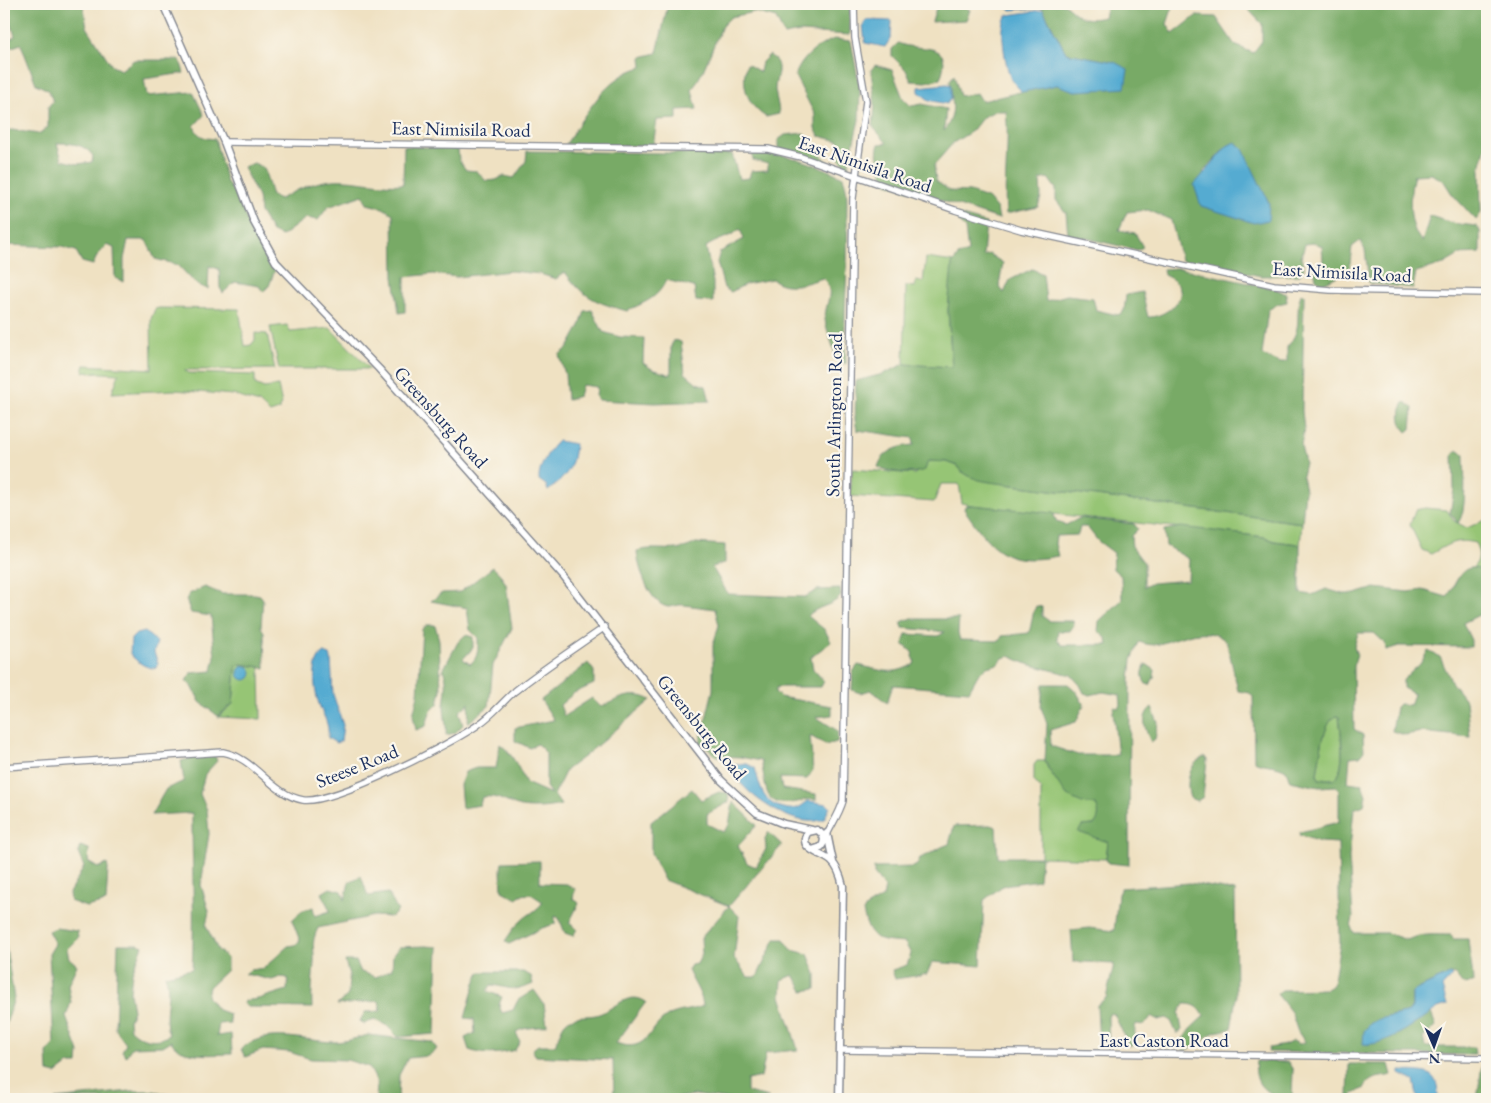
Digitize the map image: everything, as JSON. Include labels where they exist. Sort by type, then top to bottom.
[{"type":"main road","name":"Greensburg Road","points":[[163,4],[224,142],[254,222],[276,262],[397,389],[564,576],[715,772],[758,813],[796,828]]},
{"type":"main road","points":[[796,828],[815,830],[823,834],[830,860],[839,871],[843,886],[839,1099]]},
{"type":"main road","points":[[796,828],[807,846],[830,860]]},
{"type":"main road","points":[[804,839],[808,832],[815,830]]},
{"type":"main road","points":[[827,833],[830,860]]},
{"type":"main road","points":[[812,850],[819,849],[824,842]]},
{"type":"street","name":"South Arlington Road","points":[[824,842],[830,826],[838,816],[843,801],[854,176],[866,101],[855,38],[854,4]]},
{"type":"street","name":"East Nimisila Road","points":[[224,142],[768,150],[801,157],[955,210],[1021,230],[1271,284],[1310,289],[1487,293]]},
{"type":"street","name":"Steese Road","points":[[4,766],[223,752],[246,761],[280,790],[292,797],[308,800],[323,799],[398,767],[471,730],[525,683],[605,627]]},
{"type":"street","points":[[815,830],[830,826]]},
{"type":"street","name":"East Caston Road","points":[[840,1050],[1487,1058]]},
{"type":"green space","points":[[4,4],[83,4],[87,27],[112,66],[121,70],[134,60],[180,60],[184,73],[144,79],[147,96],[193,92],[204,115],[194,126],[197,133],[215,139],[227,183],[239,199],[252,235],[263,253],[276,267],[269,286],[263,292],[259,286],[235,282],[223,293],[220,288],[219,269],[209,266],[208,289],[197,285],[178,265],[155,259],[146,240],[128,240],[124,259],[124,282],[115,278],[114,248],[107,245],[97,256],[93,265],[82,262],[76,251],[62,247],[4,245],[4,131],[12,130],[39,134],[48,127],[48,107],[53,101],[48,90],[36,84],[21,44],[4,50],[4,44],[15,36],[8,13],[4,16]],"holes":[[[57,143],[77,145],[86,149],[93,156],[92,162],[78,164],[62,160]]]},
{"type":"green space","points":[[668,4],[850,4],[850,35],[800,32],[784,35],[776,18],[754,12],[731,17],[722,26],[703,71],[692,90],[697,109],[677,110],[677,119],[657,120],[653,146],[566,144],[589,109],[607,88],[629,72],[642,67],[641,57],[657,53]]},
{"type":"green space","points":[[937,4],[960,4],[970,10],[966,20],[932,22]]},
{"type":"green space","points":[[1040,4],[1065,4],[1074,13],[1092,19],[1104,17],[1107,4],[1172,4],[1167,24],[1173,34],[1196,16],[1216,17],[1235,45],[1253,53],[1262,41],[1262,24],[1247,8],[1224,4],[1487,4],[1487,147],[1480,168],[1481,213],[1476,220],[1452,194],[1443,180],[1431,174],[1414,175],[1410,201],[1414,227],[1422,242],[1430,216],[1452,223],[1476,226],[1480,231],[1480,253],[1461,254],[1444,264],[1416,272],[1413,288],[1369,283],[1365,250],[1360,241],[1352,247],[1349,272],[1320,284],[1314,269],[1323,261],[1322,246],[1315,243],[1305,244],[1301,258],[1304,267],[1300,275],[1261,276],[1181,260],[1171,220],[1148,210],[1127,212],[1119,230],[1135,233],[1143,247],[1137,250],[1068,234],[1066,213],[1056,200],[1056,189],[1048,178],[1040,180],[1041,197],[1038,207],[1006,214],[1006,111],[995,111],[983,117],[972,131],[953,143],[934,165],[936,181],[950,191],[970,192],[989,199],[997,209],[999,219],[887,183],[877,153],[879,144],[887,143],[873,127],[875,105],[871,70],[875,65],[892,70],[903,98],[911,106],[922,104],[946,109],[944,131],[951,118],[950,80],[954,75],[960,96],[977,93],[982,101],[1033,89],[1114,62],[1066,53]],"holes":[[[1227,146],[1257,180],[1269,203],[1203,172]]]},
{"type":"green space","points":[[834,39],[851,41],[860,90],[859,120],[848,167],[839,158],[839,141],[819,136],[815,128],[815,115],[795,76],[801,64],[810,53]]},
{"type":"green space","points":[[898,43],[906,46],[933,49],[939,52],[943,57],[944,66],[940,79],[926,82],[911,81],[906,70],[892,56],[892,49]]},
{"type":"green space","points":[[769,55],[777,62],[778,67],[775,90],[779,114],[766,117],[750,101],[744,80],[747,64],[760,72],[762,62]]},
{"type":"green space","points":[[804,133],[828,163],[778,149],[778,140],[785,135]]},
{"type":"green space","points":[[404,146],[458,149],[459,160],[466,170],[477,171],[486,181],[496,180],[504,176],[514,178],[526,161],[527,151],[732,154],[739,179],[749,178],[751,171],[768,170],[768,164],[753,160],[752,153],[764,153],[799,159],[843,177],[847,199],[846,364],[836,359],[826,325],[825,318],[829,289],[823,278],[797,285],[784,285],[772,279],[746,284],[731,292],[724,288],[717,262],[720,252],[744,239],[740,229],[706,247],[713,282],[713,302],[696,301],[694,287],[666,280],[655,296],[627,311],[599,302],[585,294],[565,272],[556,279],[540,274],[511,271],[457,277],[433,274],[405,277],[405,312],[399,313],[394,277],[393,214],[383,208],[367,204],[363,195],[328,207],[318,220],[306,218],[282,236],[272,232],[260,212],[258,197],[243,167],[254,163],[264,168],[272,196],[280,199],[319,182],[345,180],[381,184],[403,184]]},
{"type":"green space","points":[[955,214],[986,223],[983,256],[989,254],[1003,263],[999,286],[1004,293],[1010,280],[1032,269],[1043,274],[1046,301],[1067,295],[1093,298],[1096,310],[1118,315],[1124,311],[1126,295],[1142,292],[1148,317],[1154,317],[1173,307],[1180,296],[1177,284],[1164,275],[1163,269],[1178,268],[1276,289],[1286,294],[1287,302],[1278,304],[1268,310],[1262,355],[1280,363],[1287,361],[1287,347],[1295,334],[1299,302],[1301,294],[1304,295],[1302,411],[1304,429],[1301,446],[1305,463],[1302,476],[1305,490],[1302,523],[986,481],[973,478],[958,466],[947,462],[928,461],[925,470],[907,473],[878,467],[887,453],[914,445],[913,438],[857,430],[855,420],[856,381],[883,374],[904,364],[952,367],[948,310],[952,264],[958,256],[968,252],[965,229],[954,216]]},
{"type":"green space","points":[[926,258],[954,262],[948,310],[952,368],[904,364],[906,286],[915,287],[916,281],[923,282]]},
{"type":"green space","points":[[155,309],[239,309],[245,346],[251,345],[255,340],[255,333],[267,334],[275,369],[184,370],[189,373],[255,375],[255,384],[264,388],[278,386],[282,404],[279,410],[270,413],[259,403],[233,395],[175,390],[112,393],[119,374],[83,372],[85,365],[152,369],[151,319]]},
{"type":"green space","points":[[592,310],[603,332],[620,337],[644,338],[643,363],[652,369],[671,375],[671,346],[674,340],[681,342],[685,373],[697,383],[706,386],[710,401],[655,403],[598,400],[596,396],[597,387],[582,385],[579,396],[567,400],[565,374],[559,355],[568,348],[580,326],[585,311]]},
{"type":"green space","points":[[287,325],[290,332],[330,328],[370,369],[279,369],[270,327]]},
{"type":"green space","points":[[1405,402],[1413,408],[1411,429],[1407,432],[1402,425],[1400,417],[1401,409]]},
{"type":"green space","points":[[1457,450],[1464,454],[1465,480],[1463,509],[1458,523],[1450,513],[1454,490],[1453,455]]},
{"type":"green space","points":[[928,461],[947,462],[958,466],[962,472],[979,479],[1005,484],[1302,523],[1300,546],[1298,544],[1274,541],[1265,537],[971,505],[962,503],[959,484],[941,484],[934,502],[850,496],[852,469],[915,474]]},
{"type":"green space","points":[[965,506],[1053,513],[1057,522],[1066,525],[1080,518],[1134,524],[1138,529],[1131,536],[1132,547],[1144,563],[1144,587],[1152,583],[1188,580],[1189,559],[1166,546],[1164,530],[1181,527],[1265,537],[1274,541],[1298,544],[1300,546],[1300,593],[1312,595],[1326,589],[1343,594],[1355,594],[1375,588],[1408,592],[1423,590],[1447,597],[1461,573],[1466,570],[1471,568],[1478,569],[1487,573],[1487,615],[1479,615],[1463,623],[1471,640],[1471,647],[1399,646],[1386,650],[1385,643],[1374,633],[1358,633],[1354,647],[1357,655],[1353,666],[1354,729],[1363,735],[1364,751],[1360,756],[1350,757],[1348,782],[1362,784],[1366,795],[1364,805],[1354,809],[1349,857],[1353,918],[1351,927],[1354,933],[1387,933],[1407,940],[1423,935],[1451,935],[1453,939],[1468,939],[1473,977],[1473,983],[1462,984],[1455,975],[1450,974],[1412,992],[1412,1007],[1409,1012],[1379,1019],[1367,1045],[1398,1034],[1431,1013],[1436,1026],[1423,1038],[1425,1047],[1474,1047],[1475,1055],[1268,1052],[1269,1048],[1285,1045],[1293,1041],[1299,1044],[1305,1042],[1298,1032],[1291,1012],[1277,994],[1282,990],[1326,989],[1333,985],[1340,943],[1338,843],[1320,842],[1299,835],[1300,832],[1339,822],[1339,791],[1336,786],[1319,787],[1290,781],[1286,770],[1254,761],[1253,697],[1250,693],[1238,691],[1227,642],[1219,636],[1211,633],[1194,634],[1157,645],[1139,642],[1132,660],[1130,680],[1129,865],[1108,863],[1106,859],[1108,842],[1078,832],[1082,826],[1094,825],[1098,816],[1097,808],[1096,805],[1082,803],[1067,796],[1049,770],[1045,761],[1047,724],[1041,707],[1043,684],[1068,684],[1076,691],[1084,705],[1076,722],[1050,730],[1051,746],[1078,755],[1118,755],[1113,712],[1114,707],[1119,708],[1121,705],[1120,695],[1103,692],[1090,695],[1084,693],[1071,675],[1027,664],[1009,656],[1003,658],[998,664],[987,667],[979,673],[969,691],[893,685],[887,703],[871,690],[860,693],[852,690],[853,672],[858,665],[893,671],[915,663],[912,652],[903,644],[906,634],[938,636],[945,632],[903,628],[901,622],[909,619],[959,619],[958,633],[960,640],[1000,641],[1002,636],[1029,633],[1036,606],[1042,607],[1042,616],[1049,621],[1073,621],[1074,625],[1070,631],[1058,631],[1057,639],[1062,645],[1108,645],[1107,639],[1098,631],[1099,621],[1122,600],[1121,576],[1113,569],[1114,553],[1098,541],[1087,527],[1080,527],[1078,535],[1056,536],[1055,544],[1058,556],[1040,559],[1013,557],[1002,552],[983,535],[964,509]],"holes":[[[1336,716],[1339,717],[1342,750],[1341,768],[1335,779],[1319,779],[1317,774],[1325,734],[1331,720]]]},
{"type":"green space","points":[[1425,508],[1447,510],[1454,521],[1467,528],[1487,519],[1487,573],[1472,568],[1477,563],[1478,557],[1475,543],[1456,542],[1431,554],[1422,550],[1410,525],[1415,510]]},
{"type":"green space","points":[[696,543],[725,545],[725,563],[712,567],[728,594],[805,597],[817,590],[840,589],[841,596],[837,600],[812,612],[808,616],[825,630],[831,642],[811,657],[813,669],[824,681],[821,687],[777,687],[775,692],[780,697],[832,706],[832,715],[816,717],[838,731],[837,742],[826,745],[810,736],[813,770],[807,779],[780,778],[782,789],[816,794],[816,800],[777,802],[768,794],[761,761],[740,757],[717,756],[700,743],[713,690],[713,645],[719,625],[715,609],[682,605],[668,607],[661,604],[655,599],[646,584],[637,551],[645,549],[674,549],[688,547]]},
{"type":"green space","points":[[493,567],[506,584],[512,628],[493,665],[489,706],[468,723],[469,703],[459,712],[463,725],[455,733],[446,735],[444,706],[446,683],[443,670],[458,642],[465,635],[473,637],[473,648],[463,659],[470,664],[473,662],[477,652],[478,638],[470,630],[467,608],[431,601],[442,593],[460,592]]},
{"type":"green space","points":[[205,587],[222,594],[255,594],[260,595],[263,599],[261,627],[264,632],[265,668],[241,664],[236,667],[233,704],[218,716],[200,702],[192,686],[186,681],[191,673],[212,671],[215,657],[211,616],[191,613],[186,600],[189,594]]},
{"type":"green space","points":[[427,625],[435,625],[439,640],[441,690],[438,704],[430,712],[426,726],[416,730],[413,715],[418,695],[422,629]]},
{"type":"green space","points":[[1428,651],[1440,657],[1452,683],[1466,701],[1470,737],[1421,732],[1405,735],[1392,731],[1396,707],[1399,704],[1410,705],[1414,694],[1403,688],[1403,680],[1420,664]]},
{"type":"green space","points":[[588,663],[594,671],[594,684],[574,693],[560,705],[564,716],[592,698],[601,707],[632,696],[651,700],[566,770],[554,795],[561,805],[526,808],[498,798],[482,797],[480,805],[462,808],[460,785],[465,772],[476,768],[496,768],[500,744],[512,757],[526,783],[551,794],[546,787],[546,753],[537,744],[530,748],[515,741],[515,728],[554,720],[541,700]]},
{"type":"green space","points":[[241,664],[260,667],[261,719],[218,717],[233,704],[236,667]]},
{"type":"green space","points":[[1146,664],[1155,670],[1150,685],[1146,684],[1143,677]]},
{"type":"green space","points":[[1152,707],[1158,723],[1155,739],[1151,742],[1147,733],[1145,719]]},
{"type":"green space","points":[[1335,716],[1339,717],[1341,731],[1341,768],[1335,779],[1319,779],[1317,774],[1324,734],[1327,726]]},
{"type":"green space","points":[[202,755],[215,756],[217,761],[205,774],[200,794],[207,810],[209,834],[201,885],[209,911],[206,926],[218,950],[227,958],[227,970],[209,987],[207,996],[216,1009],[229,1014],[230,1023],[219,1024],[217,1036],[231,1034],[232,1054],[208,1055],[190,1053],[182,1051],[171,1041],[163,1046],[132,1047],[126,1056],[122,1051],[126,1044],[115,1029],[118,944],[138,944],[143,946],[132,973],[130,992],[133,1011],[129,1020],[130,1029],[144,1038],[154,1040],[169,1035],[166,1020],[168,989],[165,975],[192,969],[192,813],[151,815],[166,789],[184,781],[181,761]]},
{"type":"green space","points":[[1205,757],[1207,760],[1203,797],[1197,801],[1190,798],[1188,780],[1192,768]]},
{"type":"green space","points":[[1037,761],[1045,761],[1049,771],[1082,803],[1097,805],[1099,818],[1094,825],[1082,826],[1108,842],[1106,859],[1041,857],[1041,789],[1034,781],[1034,765]]},
{"type":"green space","points":[[692,789],[701,800],[719,792],[728,793],[729,802],[707,814],[707,824],[723,832],[729,825],[733,802],[757,825],[738,846],[747,863],[756,867],[766,849],[765,839],[768,832],[782,845],[729,906],[664,880],[651,854],[651,822]]},
{"type":"green space","points":[[990,825],[996,827],[998,857],[1041,857],[1039,880],[1004,885],[984,900],[981,966],[932,962],[927,974],[895,979],[892,970],[907,965],[911,954],[905,943],[888,942],[876,938],[869,929],[863,912],[866,907],[883,897],[885,888],[874,874],[874,868],[913,867],[917,865],[920,858],[949,844],[954,826]]},
{"type":"green space","points":[[80,846],[89,849],[88,862],[98,868],[107,864],[106,902],[86,907],[70,901],[69,893],[84,867],[78,853]]},
{"type":"green space","points":[[540,861],[540,883],[567,884],[575,889],[573,898],[579,903],[569,923],[577,929],[573,936],[565,933],[559,918],[555,916],[555,924],[542,928],[509,944],[505,941],[514,928],[543,902],[531,894],[520,895],[517,899],[502,891],[502,862]]},
{"type":"green space","points":[[361,876],[368,896],[388,893],[398,911],[392,917],[374,916],[318,928],[313,942],[312,1008],[247,1007],[243,1001],[258,999],[287,990],[288,978],[281,977],[272,980],[245,974],[250,970],[264,968],[288,946],[295,945],[300,941],[292,920],[302,911],[313,907],[315,916],[330,911],[322,893],[330,888],[342,891],[345,900],[349,882]]},
{"type":"green space","points":[[1190,883],[1235,891],[1236,998],[1231,1029],[1215,1032],[1190,1049],[1183,1050],[1181,1042],[1190,1029],[1204,1016],[1196,1006],[1184,1004],[1179,1013],[1182,1030],[1177,1034],[1171,1021],[1167,1018],[1158,1020],[1152,1016],[1144,1025],[1136,1024],[1135,1042],[1134,1045],[1129,1046],[1114,1014],[1110,1013],[1108,1017],[1109,1044],[1108,1047],[1099,1047],[1097,1005],[1106,998],[1114,964],[1073,962],[1071,930],[1089,928],[1114,931],[1118,894],[1121,888]]},
{"type":"green space","points":[[729,906],[739,916],[734,958],[748,977],[757,977],[775,939],[784,939],[792,950],[808,954],[816,974],[816,989],[803,991],[794,975],[782,980],[781,996],[798,1050],[766,1053],[761,1077],[747,1080],[747,1092],[769,1097],[765,1099],[725,1099],[695,1095],[670,1099],[614,1099],[613,1060],[536,1056],[532,1050],[538,1045],[555,1045],[562,1028],[569,1020],[605,1012],[628,999],[640,999],[646,1002],[616,1043],[627,1046],[642,1042],[658,1024],[672,1014],[703,1006],[699,992],[688,970],[691,965],[697,964],[702,954],[701,938]]},
{"type":"green space","points":[[56,928],[77,931],[78,938],[67,949],[69,958],[77,965],[68,985],[71,1002],[66,1017],[79,1052],[78,1064],[69,1064],[56,1074],[48,1072],[47,1052],[54,1044],[49,954],[55,944],[48,931]]},
{"type":"green space","points":[[4,935],[14,998],[4,1031]]},
{"type":"green space","points":[[399,947],[438,947],[435,1034],[398,1037],[386,1025],[374,1019],[364,1024],[360,1021],[365,1012],[381,1011],[379,1001],[337,1005],[348,995],[349,975],[345,961],[356,961],[361,972],[376,977],[392,969],[393,955]]},
{"type":"green space","points":[[480,972],[523,972],[531,976],[533,984],[526,987],[512,989],[491,985],[487,991],[502,997],[499,1005],[502,1013],[513,1010],[518,1000],[534,990],[544,1004],[547,1025],[516,1032],[520,1042],[515,1050],[492,1054],[469,1050],[465,1038],[475,1033],[474,1019],[465,1018]]},
{"type":"green space","points":[[4,1031],[6,1061],[4,1064]]},
{"type":"green space","points":[[368,1035],[432,1042],[437,1049],[428,1056],[408,1058],[399,1075],[398,1099],[376,1099],[377,1082],[369,1067],[347,1060],[311,1059],[289,1052],[263,1050],[245,1057],[241,1049],[251,1042],[262,1038],[285,1037],[333,1042],[346,1041]]},
{"type":"green space","points":[[1256,1061],[1288,1062],[1293,1070],[1292,1099],[1272,1099],[1272,1094],[1263,1088],[1258,1081]]},
{"type":"green space","points":[[1349,1064],[1389,1064],[1392,1075],[1372,1079],[1365,1088],[1353,1093],[1353,1099],[1348,1099]]},
{"type":"green space","points":[[1482,1065],[1487,1066],[1487,1097],[1477,1099]]},
{"type":"green space","points":[[130,1091],[153,1091],[181,1096],[183,1099],[55,1099]]},
{"type":"water","points":[[1002,4],[1040,4],[1042,8],[1011,10]]},
{"type":"water","points":[[1043,10],[1066,53],[1114,62],[1128,69],[1125,88],[1075,91],[1057,85],[1022,92],[1011,79],[1007,66],[1003,26],[1008,15]]},
{"type":"water","points":[[867,20],[892,21],[891,38],[885,47],[865,43],[863,25]]},
{"type":"water","points":[[951,85],[951,98],[947,104],[929,100],[919,92],[919,87]]},
{"type":"water","points":[[1235,142],[1243,149],[1269,203],[1268,220],[1254,223],[1201,206],[1194,185],[1227,146]]},
{"type":"water","points":[[558,441],[575,444],[574,453],[568,472],[548,491],[546,485],[539,480],[540,470],[551,449]]},
{"type":"water","points":[[145,632],[157,642],[154,652],[158,664],[156,668],[142,664],[130,654],[131,639],[136,634]]},
{"type":"water","points":[[324,653],[330,655],[333,694],[343,725],[341,741],[336,743],[328,738],[327,723],[315,689],[315,668]]},
{"type":"water","points":[[242,666],[248,666],[252,673],[248,680],[242,680],[238,676],[238,670]]},
{"type":"water","points":[[745,763],[755,768],[763,793],[770,802],[776,806],[791,809],[799,807],[808,801],[827,804],[830,807],[824,819],[812,821],[798,820],[784,815],[756,798],[735,777],[729,766]]},
{"type":"water","points":[[1450,974],[1452,976],[1442,987],[1447,1005],[1438,1008],[1392,1037],[1372,1044],[1363,1044],[1364,1031],[1371,1023],[1379,1019],[1409,1012],[1412,1007],[1412,992]]},
{"type":"water","points":[[1400,1071],[1429,1074],[1436,1082],[1438,1099],[1418,1099],[1414,1081],[1400,1074]]}]
